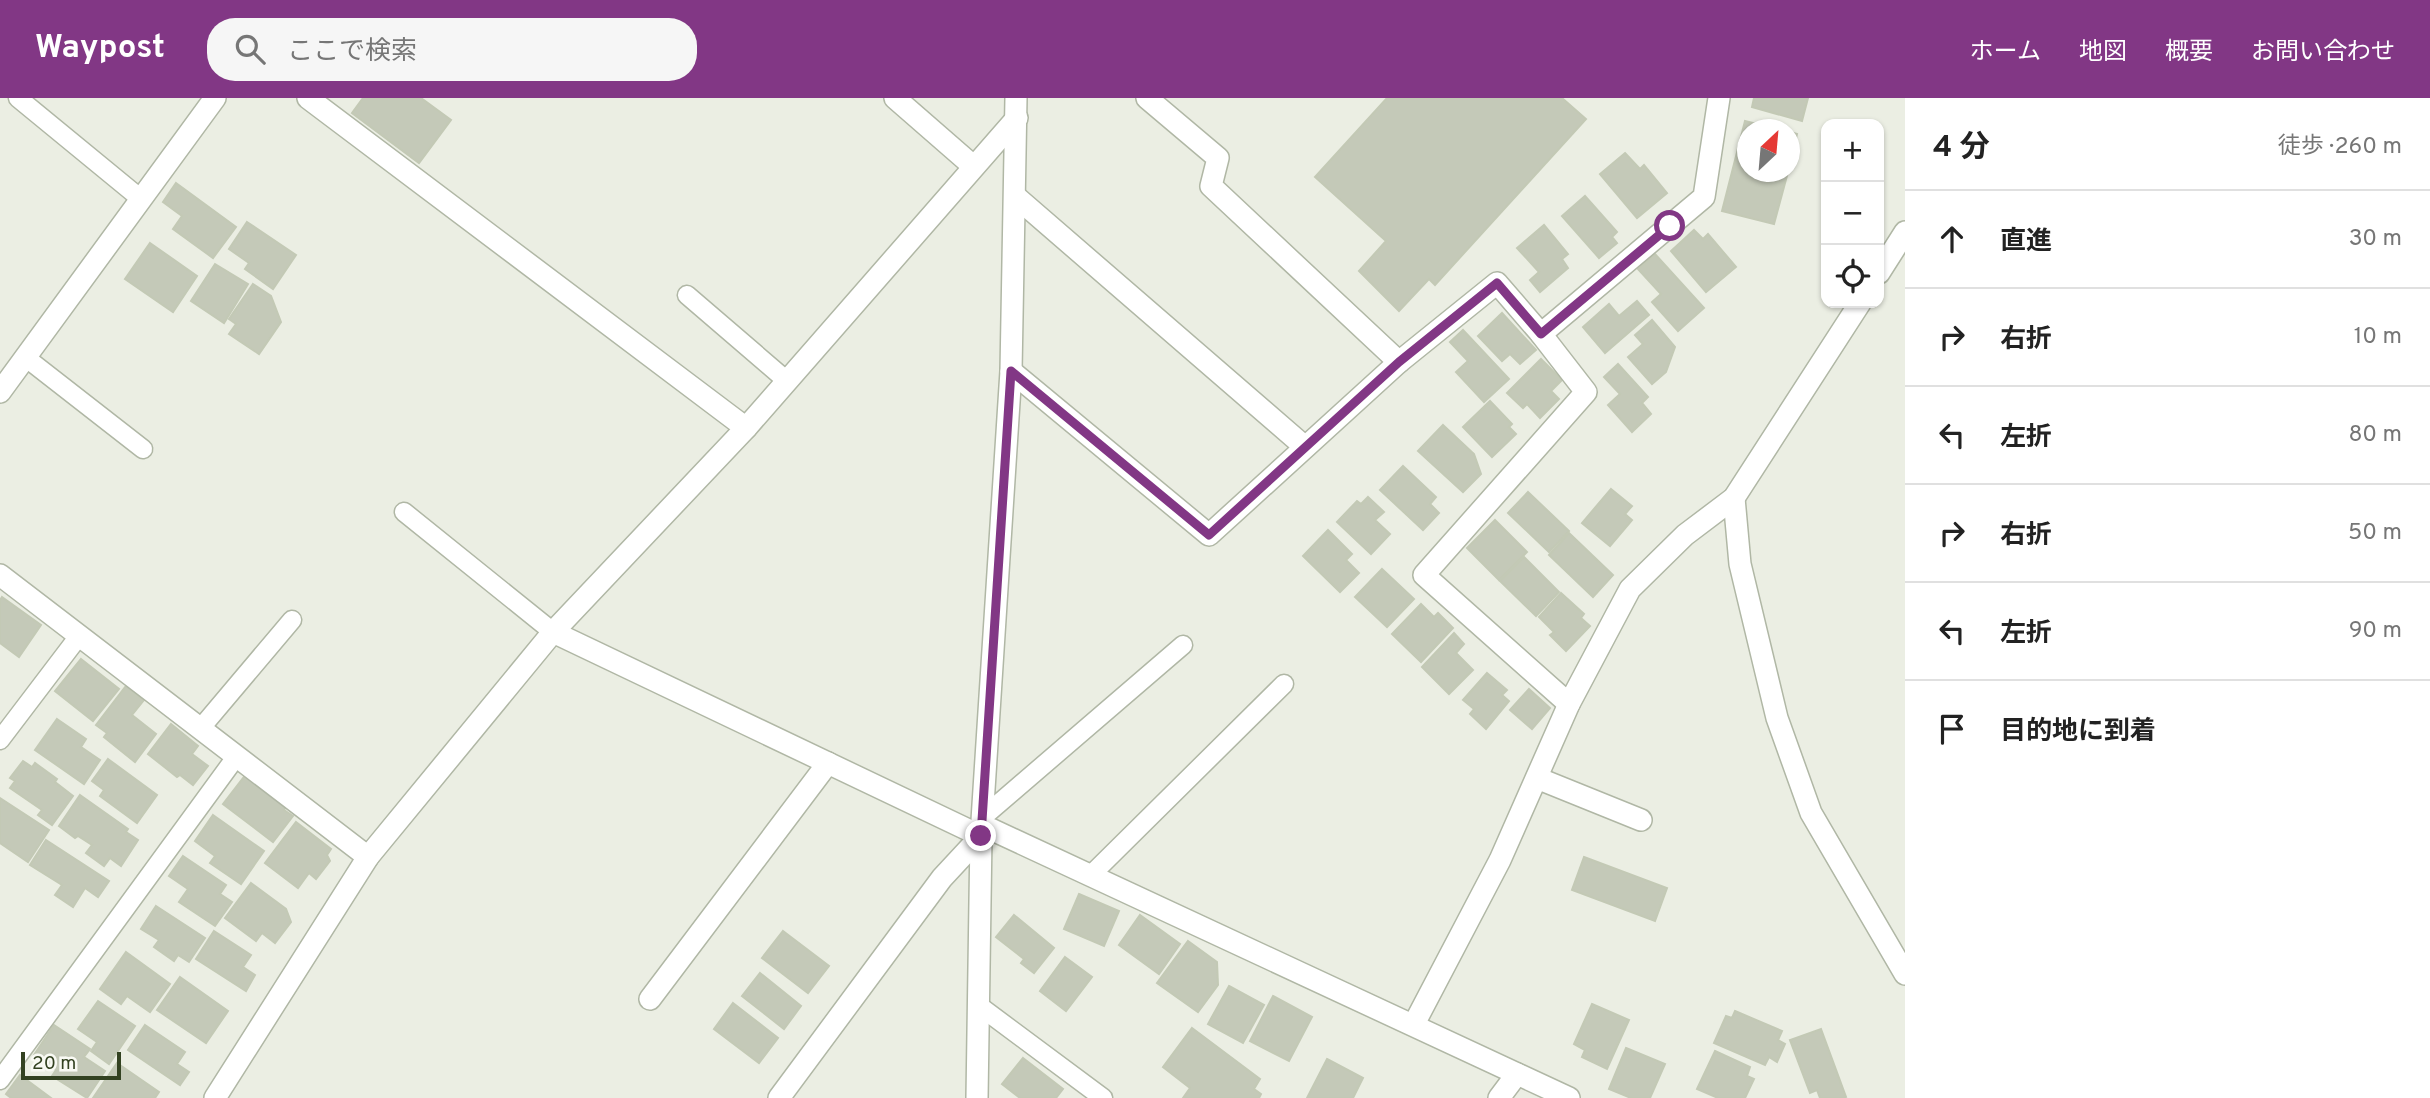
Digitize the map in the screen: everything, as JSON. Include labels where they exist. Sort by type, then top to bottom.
[{"type":"street","points":[[0,392],[215,98]]},
{"type":"street","points":[[308,98],[746,428]]},
{"type":"street","points":[[895,98],[973,166]]},
{"type":"street","points":[[1147,98],[1218,158],[1211,186],[1399,362]]},
{"type":"street","points":[[1541,334],[1704,197],[1719,98]]},
{"type":"street","points":[[215,1098],[368,857],[553,632],[746,428],[973,166],[1016,108]]},
{"type":"street","points":[[977,1098],[982,826],[1011,371],[1016,108]]},
{"type":"street","points":[[1015,196],[1305,447]]},
{"type":"street","points":[[1884,265],[1905,232]]},
{"type":"street","points":[[1011,371],[1209,535],[1399,362],[1497,283],[1587,392],[1424,575],[1569,704]]},
{"type":"street","points":[[1414,1024],[1500,860],[1569,704],[1630,589],[1685,535],[1734,498],[1857,308]]},
{"type":"street","points":[[1734,498],[1740,564],[1777,718],[1811,813],[1905,974]]},
{"type":"street","points":[[0,575],[368,857]]},
{"type":"street","points":[[553,632],[828,763],[982,826],[1091,875],[1569,1098]]},
{"type":"street","points":[[650,999],[828,763]]},
{"type":"street","points":[[1536,778],[1640,820]]},
{"type":"street","points":[[779,1098],[982,826]]},
{"type":"street","points":[[1499,1098],[1517,1074]]},
{"type":"lane","points":[[18,98],[141,199]]},
{"type":"lane","points":[[687,295],[787,381]]},
{"type":"lane","points":[[25,357],[144,449]]},
{"type":"lane","points":[[404,512],[553,632]]},
{"type":"lane","points":[[200,729],[292,620]]},
{"type":"lane","points":[[0,740],[79,636]]},
{"type":"lane","points":[[982,826],[1183,645]]},
{"type":"lane","points":[[1091,875],[1284,684]]},
{"type":"lane","points":[[0,1080],[236,757]]},
{"type":"lane","points":[[978,1005],[1103,1098]]},
{"type":"building","points":[[363,98],[421,98],[451,120],[419,163],[352,113]]},
{"type":"building","points":[[1387,98],[1562,98],[1586,119],[1435,285],[1429,279],[1399,311],[1359,271],[1386,241],[1315,177]]},
{"type":"building","points":[[1754,98],[1808,98],[1802,121],[1752,107]]},
{"type":"building","points":[[1737,152],[1737,182],[1785,182],[1774,224],[1722,211]]},
{"type":"building","points":[[1625,153],[1640,169],[1644,165],[1667,193],[1637,218],[1600,174]]},
{"type":"building","points":[[176,183],[236,227],[213,258],[173,229],[182,216],[163,202]]},
{"type":"building","points":[[1585,196],[1617,232],[1612,237],[1617,243],[1599,258],[1562,216]]},
{"type":"building","points":[[247,222],[296,255],[273,289],[245,269],[249,263],[229,249]]},
{"type":"building","points":[[1544,225],[1568,254],[1562,259],[1568,268],[1540,292],[1530,280],[1539,272],[1517,248]]},
{"type":"building","points":[[1694,230],[1703,239],[1708,234],[1736,267],[1706,292],[1671,251]]},
{"type":"building","points":[[150,243],[197,276],[173,312],[125,279]]},
{"type":"building","points":[[1655,254],[1704,308],[1678,331],[1652,302],[1661,294],[1638,269]]},
{"type":"building","points":[[215,264],[248,284],[224,323],[191,301]]},
{"type":"building","points":[[253,284],[271,296],[281,322],[259,354],[229,334],[236,324],[229,319]]},
{"type":"building","points":[[1637,301],[1649,315],[1605,353],[1583,327],[1609,304],[1619,316]]},
{"type":"building","points":[[1502,313],[1536,350],[1520,364],[1510,354],[1502,361],[1478,336]]},
{"type":"building","points":[[1652,320],[1675,347],[1666,372],[1652,384],[1628,357],[1643,344],[1635,335]]},
{"type":"building","points":[[1463,330],[1509,379],[1484,402],[1456,372],[1468,361],[1450,342]]},
{"type":"building","points":[[1541,359],[1562,380],[1551,391],[1559,399],[1540,418],[1527,404],[1523,408],[1507,393]]},
{"type":"building","points":[[1618,364],[1648,397],[1642,403],[1651,414],[1632,432],[1608,405],[1620,394],[1604,377]]},
{"type":"building","points":[[1490,401],[1512,424],[1509,427],[1516,434],[1492,457],[1463,427]]},
{"type":"building","points":[[1443,425],[1474,454],[1481,474],[1463,492],[1418,451]]},
{"type":"building","points":[[1403,466],[1436,497],[1430,504],[1439,513],[1423,530],[1380,490]]},
{"type":"building","points":[[1611,489],[1632,506],[1625,514],[1632,520],[1610,546],[1582,523]]},
{"type":"building","points":[[1528,492],[1569,531],[1549,552],[1508,513]]},
{"type":"building","points":[[1368,497],[1384,512],[1375,520],[1390,534],[1371,554],[1337,522],[1357,501],[1361,504]]},
{"type":"building","points":[[1495,520],[1527,552],[1499,580],[1467,548]]},
{"type":"building","points":[[1328,530],[1352,554],[1346,560],[1359,573],[1340,592],[1303,556]]},
{"type":"building","points":[[1569,533],[1613,575],[1593,597],[1549,555]]},
{"type":"building","points":[[1524,557],[1559,592],[1536,616],[1500,581]]},
{"type":"building","points":[[1382,569],[1414,599],[1387,627],[1355,597]]},
{"type":"building","points":[[1561,593],[1584,614],[1581,618],[1590,626],[1566,651],[1550,635],[1554,632],[1539,617]]},
{"type":"building","points":[[2,597],[41,625],[19,657],[0,643]]},
{"type":"building","points":[[1421,604],[1434,617],[1438,613],[1453,628],[1421,662],[1392,634]]},
{"type":"building","points":[[1454,633],[1464,644],[1456,653],[1473,670],[1449,694],[1422,667]]},
{"type":"building","points":[[81,659],[119,689],[93,721],[55,691]]},
{"type":"building","points":[[1487,673],[1507,690],[1502,695],[1509,701],[1486,729],[1470,714],[1474,709],[1463,700]]},
{"type":"building","points":[[126,686],[144,700],[132,715],[156,734],[135,762],[104,737],[107,733],[96,725]]},
{"type":"building","points":[[1529,689],[1550,708],[1532,729],[1510,710]]},
{"type":"building","points":[[57,719],[86,739],[81,747],[100,760],[84,784],[35,750]]},
{"type":"building","points":[[171,724],[198,746],[192,754],[208,766],[193,785],[180,775],[177,777],[148,754]]},
{"type":"building","points":[[108,759],[157,795],[137,823],[100,796],[104,790],[92,781]]},
{"type":"building","points":[[23,761],[32,767],[35,763],[57,779],[55,782],[73,796],[52,825],[38,815],[42,810],[10,788],[15,781],[10,778]]},
{"type":"building","points":[[247,773],[288,804],[284,810],[293,816],[273,842],[223,804]]},
{"type":"building","points":[[80,795],[128,829],[126,832],[138,840],[121,866],[110,858],[104,866],[86,853],[92,845],[78,836],[75,838],[59,826]]},
{"type":"building","points":[[0,798],[49,830],[28,862],[0,843]]},
{"type":"building","points":[[213,815],[264,851],[241,884],[210,863],[215,856],[195,841]]},
{"type":"building","points":[[296,822],[331,849],[327,855],[330,861],[316,879],[309,873],[298,888],[265,863]]},
{"type":"building","points":[[46,840],[109,881],[98,897],[85,888],[73,907],[55,895],[62,885],[30,865]]},
{"type":"building","points":[[183,856],[226,885],[220,894],[232,902],[215,926],[179,902],[188,889],[169,876]]},
{"type":"building","points":[[1584,857],[1667,888],[1655,921],[1572,890]]},
{"type":"building","points":[[251,883],[286,909],[291,922],[275,943],[262,933],[256,941],[225,918]]},
{"type":"building","points":[[1079,894],[1119,911],[1104,946],[1064,929]]},
{"type":"building","points":[[156,906],[205,938],[189,962],[178,955],[174,961],[154,947],[159,940],[141,929]]},
{"type":"building","points":[[1014,915],[1054,948],[1034,973],[1021,963],[1024,959],[996,937]]},
{"type":"building","points":[[1140,915],[1180,944],[1159,974],[1119,945]]},
{"type":"building","points":[[214,931],[251,955],[243,967],[255,975],[246,991],[196,959]]},
{"type":"building","points":[[783,931],[829,966],[808,993],[762,958]]},
{"type":"building","points":[[1188,941],[1217,962],[1218,985],[1198,1012],[1157,983]]},
{"type":"building","points":[[126,952],[170,984],[150,1012],[127,996],[121,1004],[100,989]]},
{"type":"building","points":[[1065,957],[1092,977],[1066,1011],[1040,991]]},
{"type":"building","points":[[760,973],[801,1006],[784,1029],[742,996]]},
{"type":"building","points":[[180,977],[228,1011],[206,1043],[157,1010]]},
{"type":"building","points":[[1229,986],[1264,1005],[1243,1043],[1208,1024]]},
{"type":"building","points":[[1273,996],[1312,1017],[1289,1061],[1250,1041]]},
{"type":"building","points":[[98,1001],[135,1026],[109,1064],[91,1051],[97,1042],[78,1029]]},
{"type":"building","points":[[733,1003],[778,1038],[759,1063],[714,1029]]},
{"type":"building","points":[[1592,1004],[1629,1020],[1607,1069],[1582,1057],[1585,1050],[1574,1044]]},
{"type":"building","points":[[1735,1011],[1782,1031],[1778,1040],[1785,1044],[1777,1062],[1769,1057],[1765,1065],[1714,1043],[1726,1016],[1732,1018]]},
{"type":"building","points":[[54,1025],[90,1049],[84,1057],[105,1071],[87,1098],[52,1076],[56,1070],[34,1055]]},
{"type":"building","points":[[145,1025],[185,1052],[177,1064],[189,1072],[180,1085],[128,1050]]},
{"type":"building","points":[[1192,1028],[1260,1079],[1254,1089],[1261,1094],[1259,1098],[1183,1098],[1190,1088],[1163,1067]]},
{"type":"building","points":[[1821,1029],[1846,1097],[1820,1098],[1817,1090],[1810,1093],[1790,1040]]},
{"type":"building","points":[[1626,1048],[1665,1064],[1650,1098],[1631,1098],[1609,1089]]},
{"type":"building","points":[[1715,1051],[1750,1067],[1747,1076],[1754,1079],[1745,1098],[1718,1098],[1697,1089]]},
{"type":"building","points":[[1023,1058],[1063,1089],[1056,1098],[1020,1098],[1002,1084]]},
{"type":"building","points":[[1327,1059],[1363,1078],[1353,1098],[1307,1098]]},
{"type":"building","points":[[117,1063],[159,1092],[155,1098],[93,1098]]},
{"type":"building","points":[[20,1075],[51,1098],[11,1098],[6,1094]]},
{"type":"route","points":[[981,836],[1011,371],[1209,535],[1399,362],[1497,283],[1541,334],[1670,226]]}]
